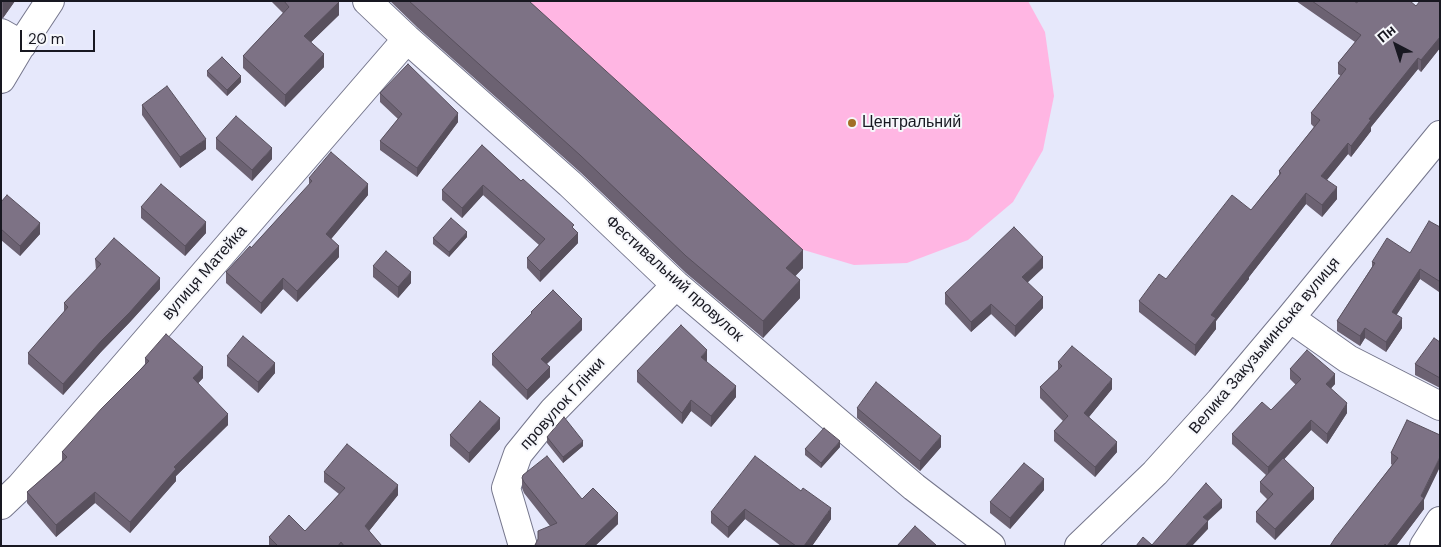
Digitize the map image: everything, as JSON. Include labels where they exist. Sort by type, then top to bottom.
[{"type":"street","points":[[1,79],[12,39],[50,1]]},
{"type":"street","name":"Фестивальний провулок","points":[[367,1],[570,184],[676,285],[914,487],[991,546]]},
{"type":"street","name":"вулиця Матейка","points":[[1,506],[27,479],[407,39]]},
{"type":"street","name":"Велика Закузьминська вулиця","points":[[1079,546],[1155,474],[1290,318],[1440,135]]},
{"type":"street","name":"провулок Глінки","points":[[523,546],[506,488],[518,454],[553,411],[676,285]]},
{"type":"street","points":[[1290,318],[1348,359],[1440,406]]},
{"type":"street","points":[[1424,546],[1440,521]]},
{"type":"shaded area","name":"Центральний","points":[[516,1],[1028,1],[1045,32],[1054,96],[1043,150],[1013,202],[968,240],[907,263],[854,265],[797,248]]},
{"type":"building","points":[[284,1],[339,2],[304,36],[324,54],[285,95],[243,56],[289,7]]},
{"type":"building","points":[[409,1],[529,1],[803,250],[786,268],[800,280],[763,321],[686,256],[580,155]]},
{"type":"building","points":[[1312,1],[1354,1],[1357,3],[1358,1],[1410,1],[1416,6],[1420,1],[1440,1],[1440,37],[1421,60],[1418,58],[1369,119],[1371,120],[1351,146],[1348,143],[1321,176],[1337,187],[1322,205],[1306,193],[1211,315],[1216,318],[1195,345],[1139,301],[1159,274],[1166,279],[1232,195],[1251,210],[1281,173],[1279,171],[1320,120],[1311,113],[1346,69],[1338,63],[1361,35]]},
{"type":"building","points":[[222,57],[241,76],[227,90],[207,71]]},
{"type":"building","points":[[408,64],[458,113],[417,168],[380,141],[402,114],[380,93]]},
{"type":"building","points":[[167,86],[206,139],[180,157],[142,105]]},
{"type":"building","points":[[236,116],[272,148],[252,170],[216,138]]},
{"type":"building","points":[[482,145],[521,181],[523,179],[574,225],[572,227],[578,233],[540,271],[527,258],[545,239],[483,185],[462,208],[442,190]]},
{"type":"building","points":[[331,152],[368,184],[326,234],[339,246],[297,291],[283,278],[261,303],[226,272],[250,246],[251,248],[312,181],[309,178]]},
{"type":"building","points":[[161,184],[206,222],[185,246],[141,207]]},
{"type":"building","points":[[7,195],[40,223],[20,246],[1,229],[1,202]]},
{"type":"building","points":[[451,218],[467,232],[449,252],[433,238]]},
{"type":"building","points":[[1429,221],[1440,227],[1440,280],[1420,269],[1392,312],[1402,318],[1386,342],[1365,328],[1360,336],[1337,321],[1375,263],[1372,262],[1387,238],[1410,253]]},
{"type":"building","points":[[1014,227],[1043,257],[1022,277],[1043,297],[1015,326],[991,304],[971,322],[945,293]]},
{"type":"building","points":[[114,238],[160,278],[63,384],[28,353],[68,307],[64,303],[101,264],[95,259]]},
{"type":"building","points":[[386,251],[411,272],[398,287],[373,266]]},
{"type":"building","points":[[553,290],[582,319],[541,359],[550,367],[527,390],[492,354]]},
{"type":"building","points":[[681,325],[707,350],[701,357],[736,386],[711,416],[691,400],[682,413],[637,371]]},
{"type":"building","points":[[166,334],[203,367],[193,378],[228,414],[174,467],[176,469],[130,522],[95,492],[56,525],[27,492],[67,457],[62,452],[149,361],[145,358]]},
{"type":"building","points":[[243,336],[275,363],[258,382],[227,356]]},
{"type":"building","points":[[1434,338],[1440,342],[1440,378],[1415,364]]},
{"type":"building","points":[[1072,346],[1112,379],[1084,413],[1117,442],[1095,467],[1054,431],[1068,416],[1040,387],[1062,366],[1058,362]]},
{"type":"building","points":[[1307,350],[1335,374],[1326,384],[1347,403],[1327,434],[1311,420],[1268,467],[1232,434],[1262,402],[1271,410],[1301,379],[1290,369]]},
{"type":"building","points":[[876,382],[941,436],[920,461],[857,408]]},
{"type":"building","points":[[480,401],[500,418],[469,453],[450,435]]},
{"type":"building","points":[[564,417],[583,441],[563,457],[547,437]]},
{"type":"building","points":[[1407,420],[1440,435],[1440,457],[1421,496],[1424,498],[1387,546],[1385,544],[1384,546],[1330,546],[1398,458],[1391,453]]},
{"type":"building","points":[[824,428],[840,441],[821,463],[805,449]]},
{"type":"building","points":[[347,444],[398,485],[365,526],[382,546],[344,546],[341,542],[338,546],[278,546],[269,537],[289,515],[305,531],[345,488],[324,472]]},
{"type":"building","points":[[547,456],[582,499],[593,488],[618,513],[584,546],[535,545],[538,539],[538,531],[557,523],[522,478],[523,475]]},
{"type":"building","points":[[755,456],[801,491],[803,488],[831,508],[804,546],[796,546],[745,509],[728,527],[711,512]]},
{"type":"building","points":[[1283,458],[1314,488],[1275,529],[1256,512],[1273,494],[1260,482]]},
{"type":"building","points":[[1024,463],[1044,479],[1010,518],[990,502]]},
{"type":"building","points":[[1206,483],[1222,500],[1203,517],[1208,521],[1185,546],[1136,546],[1143,537],[1152,545]]},
{"type":"building","points":[[915,526],[937,546],[897,546]]},
{"type":"place","name":"Центральний","points":[[852,123]]}]
